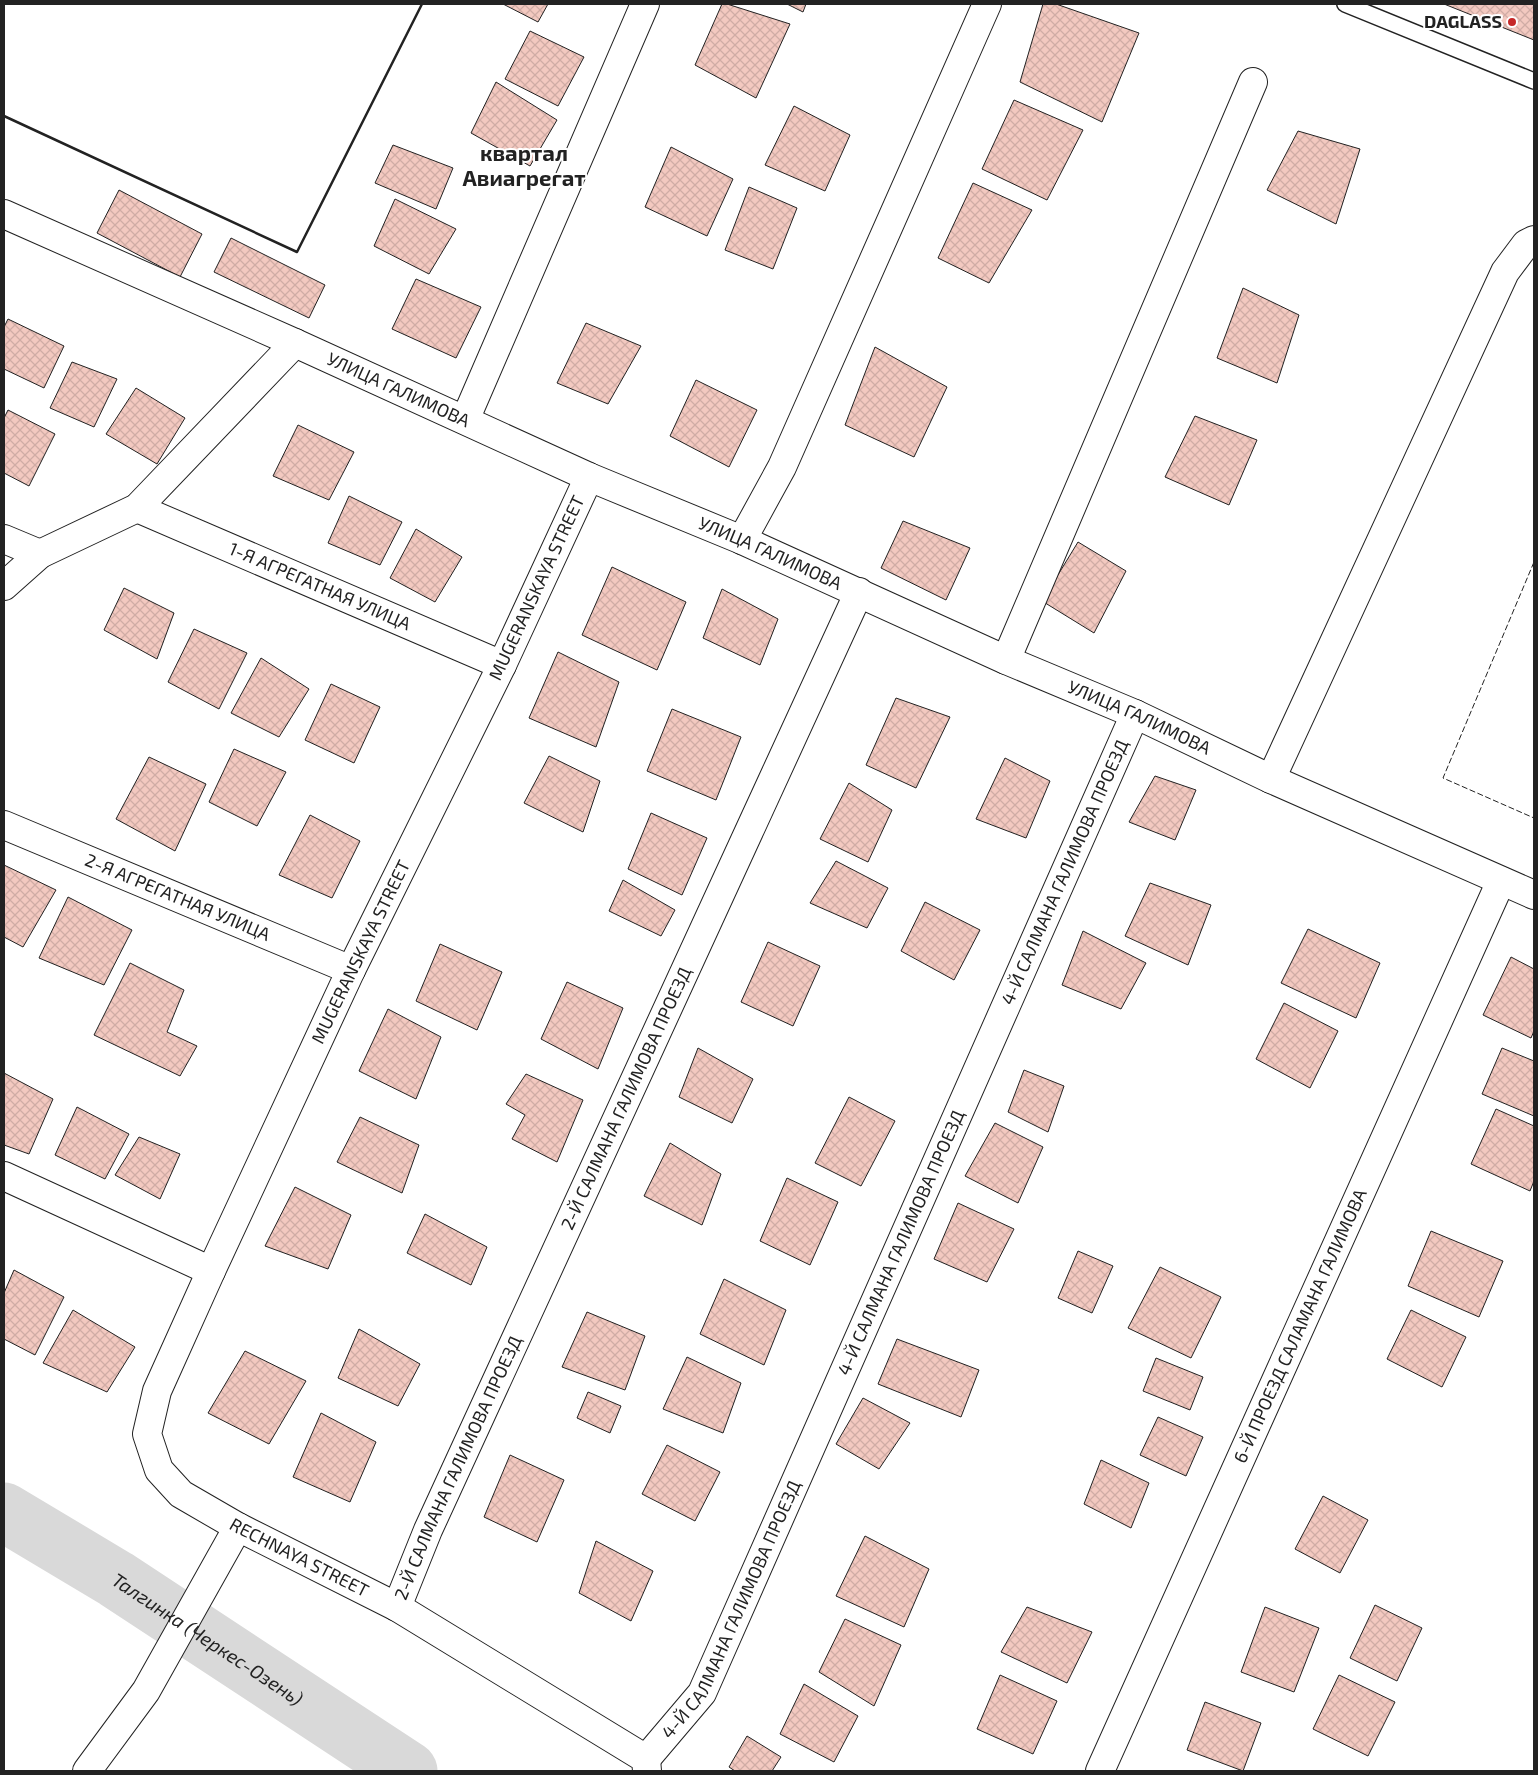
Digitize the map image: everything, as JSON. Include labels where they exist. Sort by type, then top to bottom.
[{"type":"street","points":[[466,420],[645,4]]},
{"type":"street","points":[[742,540],[782,467],[988,4]]},
{"type":"street","points":[[1006,660],[1253,82]]},
{"type":"street","name":"УЛИЦА ГАЛИМОВА","points":[[4,214],[295,343],[589,477],[742,540],[1006,660],[1135,714],[1271,779],[1534,895]]},
{"type":"street","points":[[1271,779],[1505,272],[1526,244],[1534,240]]},
{"type":"street","points":[[4,586],[40,554],[137,508],[295,343]]},
{"type":"street","name":"MUGERANSKAYA STREET","points":[[147,1434],[157,1391],[210,1271],[351,970],[502,665],[589,477]]},
{"type":"street","name":"1-Я АГРЕГАТНАЯ УЛИЦА","points":[[137,508],[502,665]]},
{"type":"street","points":[[4,539],[40,554]]},
{"type":"street","name":"2-Й САЛМАНА ГАЛИМОВА ПРОЕЗД","points":[[397,1608],[428,1530],[859,592]]},
{"type":"street","name":"4-Й САЛМАНА ГАЛИМОВА ПРОЕЗД","points":[[647,1765],[702,1693],[1135,714]]},
{"type":"street","name":"2-Я АГРЕГАТНАЯ УЛИЦА","points":[[4,825],[351,970]]},
{"type":"street","name":"6-Й ПРОЕЗД САЛАМАНА ГАЛИМОВА","points":[[1100,1771],[1501,881]]},
{"type":"street","points":[[4,1176],[210,1271]]},
{"type":"street","name":"RECHNAYA STREET","points":[[147,1434],[160,1470],[181,1494],[238,1527],[397,1608],[647,1765]]},
{"type":"street","points":[[87,1771],[146,1691],[238,1527]]},
{"type":"lane","points":[[1345,4],[1534,82]]},
{"type":"building","points":[[503,4],[548,4],[538,22]]},
{"type":"building","points":[[722,4],[790,24],[756,98],[695,65]]},
{"type":"building","points":[[787,4],[806,4],[803,12]]},
{"type":"building","points":[[1043,4],[1056,4],[1139,33],[1102,122],[1020,82]]},
{"type":"building","name":"DAGLASS","points":[[1444,4],[1534,4],[1534,40]]},
{"type":"building","points":[[530,31],[584,57],[558,106],[505,79]]},
{"type":"building","points":[[496,82],[557,120],[530,166],[471,133]]},
{"type":"building","points":[[1014,100],[1083,130],[1047,200],[982,169]]},
{"type":"building","points":[[794,106],[850,135],[825,191],[765,165]]},
{"type":"building","points":[[1298,131],[1360,149],[1336,224],[1267,190]]},
{"type":"building","points":[[393,145],[453,168],[436,209],[375,183]]},
{"type":"building","points":[[671,147],[733,179],[707,236],[645,207]]},
{"type":"building","points":[[973,183],[1032,210],[989,283],[938,258]]},
{"type":"building","points":[[749,187],[797,208],[773,269],[725,250]]},
{"type":"building","points":[[119,190],[202,234],[180,277],[97,233]]},
{"type":"building","points":[[395,199],[456,229],[429,274],[374,246]]},
{"type":"building","points":[[231,238],[325,285],[309,318],[214,272]]},
{"type":"building","points":[[416,279],[481,307],[456,358],[392,329]]},
{"type":"building","points":[[1243,288],[1299,315],[1277,383],[1217,358]]},
{"type":"building","points":[[8,319],[64,346],[44,388],[4,369],[4,327]]},
{"type":"building","points":[[586,323],[641,346],[608,404],[557,383]]},
{"type":"building","points":[[875,347],[947,387],[914,457],[845,425]]},
{"type":"building","points":[[72,362],[117,379],[94,427],[50,408]]},
{"type":"building","points":[[696,380],[757,410],[729,467],[670,436]]},
{"type":"building","points":[[136,388],[185,418],[157,464],[106,434]]},
{"type":"building","points":[[8,410],[55,434],[29,486],[4,473],[4,418]]},
{"type":"building","points":[[1195,416],[1257,440],[1229,505],[1165,477]]},
{"type":"building","points":[[298,425],[354,452],[329,500],[273,476]]},
{"type":"building","points":[[349,496],[402,522],[380,565],[328,543]]},
{"type":"building","points":[[903,521],[970,548],[946,600],[881,568]]},
{"type":"building","points":[[416,529],[462,557],[435,602],[390,578]]},
{"type":"building","points":[[1078,542],[1126,571],[1094,633],[1042,601]]},
{"type":"building","points":[[612,567],[686,602],[657,670],[582,635]]},
{"type":"building","points":[[124,588],[174,613],[157,659],[104,630]]},
{"type":"building","points":[[722,589],[778,619],[760,665],[703,638]]},
{"type":"building","points":[[194,629],[247,653],[219,709],[168,682]]},
{"type":"building","points":[[558,652],[619,682],[596,747],[529,718]]},
{"type":"building","points":[[261,658],[309,689],[279,737],[231,713]]},
{"type":"building","points":[[331,684],[380,707],[354,763],[305,740]]},
{"type":"building","points":[[896,698],[950,717],[916,788],[866,765]]},
{"type":"building","points":[[672,709],[741,737],[716,800],[647,771]]},
{"type":"building","points":[[234,749],[286,772],[257,826],[209,802]]},
{"type":"building","points":[[549,756],[600,781],[583,832],[524,803]]},
{"type":"building","points":[[149,757],[206,784],[175,851],[116,819]]},
{"type":"building","points":[[1005,758],[1050,781],[1026,838],[976,819]]},
{"type":"building","points":[[1155,776],[1196,790],[1175,840],[1129,822]]},
{"type":"building","points":[[849,783],[892,810],[868,862],[820,839]]},
{"type":"building","points":[[651,813],[707,838],[682,895],[628,869]]},
{"type":"building","points":[[310,815],[360,841],[332,898],[279,875]]},
{"type":"building","points":[[836,861],[888,888],[867,928],[810,903]]},
{"type":"building","points":[[4,865],[56,890],[23,947],[4,937]]},
{"type":"building","points":[[623,880],[675,910],[661,936],[609,911]]},
{"type":"building","points":[[1150,883],[1211,905],[1188,965],[1125,936]]},
{"type":"building","points":[[68,897],[132,930],[104,985],[39,958]]},
{"type":"building","points":[[925,902],[980,930],[954,980],[901,951]]},
{"type":"building","points":[[1308,929],[1380,963],[1356,1018],[1281,983]]},
{"type":"building","points":[[1083,931],[1146,963],[1121,1009],[1062,985]]},
{"type":"building","points":[[768,942],[820,966],[793,1026],[741,1002]]},
{"type":"building","points":[[440,944],[502,972],[477,1030],[416,1001]]},
{"type":"building","points":[[1511,957],[1534,969],[1534,1031],[1531,1038],[1483,1015]]},
{"type":"building","points":[[130,963],[184,990],[167,1032],[197,1046],[180,1076],[94,1035]]},
{"type":"building","points":[[567,982],[623,1008],[598,1069],[541,1039]]},
{"type":"building","points":[[1284,1003],[1338,1031],[1310,1088],[1256,1059]]},
{"type":"building","points":[[388,1009],[441,1037],[416,1099],[359,1071]]},
{"type":"building","points":[[698,1048],[753,1079],[732,1123],[679,1097]]},
{"type":"building","points":[[1502,1048],[1534,1061],[1534,1116],[1482,1094]]},
{"type":"building","points":[[1024,1070],[1064,1086],[1048,1132],[1008,1112]]},
{"type":"building","points":[[4,1073],[53,1099],[29,1154],[4,1145]]},
{"type":"building","points":[[526,1074],[583,1100],[557,1162],[512,1139],[525,1115],[506,1104]]},
{"type":"building","points":[[849,1097],[895,1121],[861,1186],[815,1163]]},
{"type":"building","points":[[77,1107],[129,1134],[105,1179],[55,1155]]},
{"type":"building","points":[[1496,1109],[1534,1126],[1534,1181],[1530,1191],[1471,1164]]},
{"type":"building","points":[[360,1117],[419,1145],[402,1193],[337,1162]]},
{"type":"building","points":[[995,1123],[1043,1147],[1018,1203],[965,1176]]},
{"type":"building","points":[[139,1137],[180,1154],[160,1199],[115,1175]]},
{"type":"building","points":[[670,1143],[721,1174],[702,1225],[644,1196]]},
{"type":"building","points":[[787,1178],[838,1202],[810,1265],[760,1241]]},
{"type":"building","points":[[295,1187],[351,1215],[328,1269],[265,1246]]},
{"type":"building","points":[[958,1203],[1014,1229],[987,1282],[934,1259]]},
{"type":"building","points":[[425,1214],[487,1247],[471,1285],[407,1253]]},
{"type":"building","points":[[1431,1231],[1503,1261],[1479,1317],[1408,1286]]},
{"type":"building","points":[[1078,1251],[1113,1266],[1092,1313],[1058,1298]]},
{"type":"building","points":[[1160,1267],[1221,1297],[1191,1358],[1128,1328]]},
{"type":"building","points":[[14,1270],[64,1297],[35,1355],[4,1339],[4,1293]]},
{"type":"building","points":[[724,1279],[786,1310],[764,1365],[700,1334]]},
{"type":"building","points":[[73,1310],[135,1347],[107,1392],[43,1363]]},
{"type":"building","points":[[1411,1310],[1466,1337],[1442,1387],[1387,1359]]},
{"type":"building","points":[[587,1312],[645,1336],[625,1390],[562,1367]]},
{"type":"building","points":[[359,1329],[420,1364],[398,1406],[338,1378]]},
{"type":"building","points":[[897,1339],[979,1370],[961,1417],[878,1384]]},
{"type":"building","points":[[245,1351],[306,1381],[269,1444],[208,1413]]},
{"type":"building","points":[[687,1357],[741,1383],[723,1433],[663,1409]]},
{"type":"building","points":[[1156,1358],[1203,1377],[1190,1410],[1143,1391]]},
{"type":"building","points":[[588,1392],[621,1406],[610,1433],[577,1418]]},
{"type":"building","points":[[863,1398],[910,1423],[879,1469],[836,1444]]},
{"type":"building","points":[[321,1413],[376,1442],[350,1502],[293,1477]]},
{"type":"building","points":[[1158,1417],[1203,1437],[1186,1476],[1140,1455]]},
{"type":"building","points":[[667,1445],[720,1472],[695,1521],[642,1494]]},
{"type":"building","points":[[510,1455],[564,1480],[537,1542],[484,1517]]},
{"type":"building","points":[[1101,1460],[1149,1483],[1131,1528],[1084,1504]]},
{"type":"building","points":[[1323,1496],[1368,1520],[1340,1573],[1295,1549]]},
{"type":"building","points":[[865,1536],[929,1569],[904,1627],[836,1596]]},
{"type":"building","points":[[596,1541],[653,1571],[631,1621],[579,1593]]},
{"type":"building","points":[[1375,1605],[1422,1628],[1397,1681],[1350,1658]]},
{"type":"building","points":[[1027,1607],[1092,1632],[1067,1683],[1001,1652]]},
{"type":"building","points":[[1265,1607],[1319,1628],[1294,1692],[1241,1672]]},
{"type":"building","points":[[845,1619],[901,1645],[874,1706],[819,1672]]},
{"type":"building","points":[[1000,1675],[1057,1701],[1033,1754],[977,1729]]},
{"type":"building","points":[[1339,1675],[1395,1702],[1368,1756],[1313,1729]]},
{"type":"building","points":[[804,1684],[858,1716],[834,1762],[780,1734]]},
{"type":"building","points":[[1205,1702],[1261,1723],[1243,1771],[1187,1750]]},
{"type":"building","points":[[747,1736],[781,1757],[772,1771],[735,1771],[729,1767]]},
{"type":"waterway","name":"Талгинка (Черкес-Озень)","points":[[4,1512],[116,1579],[408,1771]]},
{"type":"fence","points":[[1534,562],[1443,778],[1534,818]]},
{"type":"wall","points":[[4,116],[297,252],[422,4]]},
{"type":"place","name":"DAGLASS","points":[[1512,22]]},
{"type":"district","name":"квартал Авиагрегат","points":[[524,166]]}]
